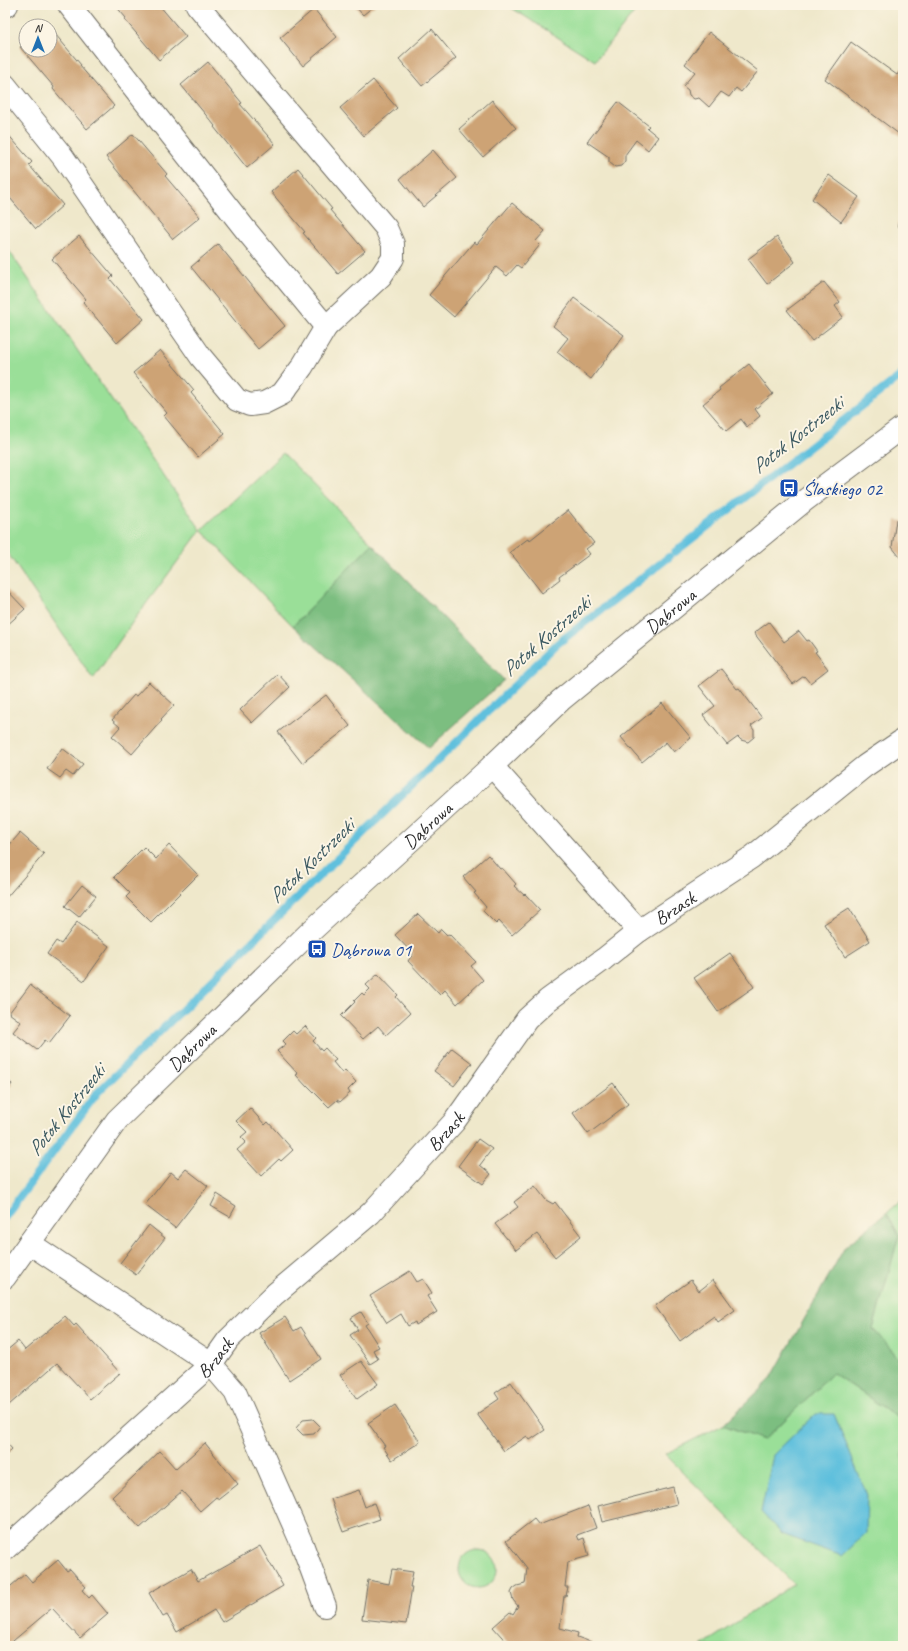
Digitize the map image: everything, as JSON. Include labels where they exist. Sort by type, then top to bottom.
[{"type":"street","points":[[69,5],[245,229],[326,327]]},
{"type":"street","points":[[5,85],[63,157],[201,357],[237,400],[250,405],[264,403],[282,394],[302,367],[326,327],[381,276],[393,258],[393,244],[386,228],[198,5]]},
{"type":"street","name":"Dąbrowa","points":[[5,1277],[117,1120],[309,933],[492,766],[561,700],[703,582],[804,501],[903,427]]},
{"type":"street","name":"Brzask","points":[[5,1549],[211,1364],[233,1334],[276,1294],[371,1213],[454,1122],[527,1019],[548,1000],[586,973],[639,931],[752,857],[865,766],[903,740]]},
{"type":"street","points":[[492,766],[639,931]]},
{"type":"street","points":[[29,1242],[211,1364],[235,1392],[302,1544],[325,1606]]},
{"type":"green space","points":[[507,5],[640,5],[595,61]]},
{"type":"green space","points":[[5,245],[201,530],[134,620],[93,679],[5,549]]},
{"type":"green space","points":[[283,453],[372,544],[293,626],[201,530]]},
{"type":"green space","points":[[372,544],[504,680],[429,748],[293,626]]},
{"type":"green space","points":[[903,1199],[903,1363],[873,1329],[899,1235],[887,1213]]},
{"type":"green space","points":[[886,1213],[899,1235],[873,1329],[903,1363],[903,1421],[833,1373],[764,1440],[723,1425],[770,1380],[845,1247]]},
{"type":"green space","points":[[833,1373],[903,1421],[903,1646],[701,1646],[794,1584],[665,1454],[723,1425],[764,1440]]},
{"type":"green space","points":[[474,1550],[482,1550],[489,1553],[494,1558],[497,1569],[494,1580],[489,1585],[482,1588],[474,1588],[467,1585],[462,1580],[459,1573],[459,1565],[462,1558],[467,1553]]},
{"type":"water","points":[[815,1414],[834,1414],[867,1495],[866,1533],[842,1556],[782,1534],[761,1512],[773,1455]]},
{"type":"building","points":[[115,5],[159,5],[186,37],[159,60],[125,20],[126,18]]},
{"type":"building","points":[[354,5],[375,5],[363,15]]},
{"type":"building","points":[[314,9],[337,37],[303,66],[280,38]]},
{"type":"building","points":[[432,29],[456,58],[422,86],[399,59]]},
{"type":"building","points":[[709,32],[758,71],[741,92],[736,88],[729,97],[721,92],[709,107],[699,98],[694,99],[689,95],[688,90],[683,86],[695,72],[685,64]]},
{"type":"building","points":[[58,38],[114,106],[87,129],[53,89],[54,87],[29,58],[58,58]]},
{"type":"building","points":[[851,42],[897,75],[903,67],[903,137],[825,79]]},
{"type":"building","points":[[208,62],[242,103],[240,104],[275,144],[247,168],[181,85]]},
{"type":"building","points":[[373,80],[397,108],[364,136],[340,108]]},
{"type":"building","points":[[492,100],[516,128],[483,157],[459,129]]},
{"type":"building","points":[[618,102],[649,126],[647,128],[658,137],[648,150],[636,140],[625,155],[625,161],[621,166],[615,167],[609,162],[609,157],[587,142]]},
{"type":"building","points":[[5,131],[32,162],[29,165],[63,205],[36,229],[5,192]]},
{"type":"building","points":[[133,134],[167,174],[165,176],[200,217],[173,239],[106,157]]},
{"type":"building","points":[[433,150],[457,178],[423,207],[400,179]]},
{"type":"building","points":[[298,168],[332,209],[330,210],[365,251],[338,274],[271,192]]},
{"type":"building","points":[[829,175],[859,197],[841,222],[812,199]]},
{"type":"building","points":[[512,203],[545,231],[536,241],[540,245],[521,268],[517,265],[507,276],[496,267],[454,317],[429,295],[474,242],[477,244]]},
{"type":"building","points":[[903,218],[903,230],[897,225]]},
{"type":"building","points":[[79,236],[113,276],[110,279],[144,319],[117,343],[83,302],[86,299],[52,259]]},
{"type":"building","points":[[777,237],[795,262],[767,284],[748,259]]},
{"type":"building","points":[[218,244],[285,326],[258,349],[191,267]]},
{"type":"building","points":[[824,282],[840,302],[835,306],[843,317],[812,341],[787,310]]},
{"type":"building","points":[[574,298],[624,335],[591,379],[557,352],[568,338],[553,326]]},
{"type":"building","points":[[160,350],[194,390],[191,393],[225,434],[198,457],[164,416],[167,413],[133,373]]},
{"type":"building","points":[[749,364],[773,394],[755,409],[760,416],[747,427],[741,419],[726,431],[703,404],[720,390],[719,388]]},
{"type":"building","points":[[568,510],[594,543],[586,549],[590,554],[559,577],[560,579],[542,593],[510,552],[529,538],[530,540]]},
{"type":"building","points":[[896,520],[903,521],[903,561],[892,547]]},
{"type":"building","points":[[5,588],[25,609],[5,627]]},
{"type":"building","points":[[769,622],[784,642],[799,631],[807,641],[809,640],[817,651],[815,652],[828,669],[810,683],[804,676],[793,684],[754,633]]},
{"type":"building","points":[[721,669],[737,689],[739,688],[762,718],[751,726],[754,730],[754,737],[748,742],[741,740],[738,737],[727,745],[703,715],[715,706],[699,686]]},
{"type":"building","points":[[278,674],[290,687],[252,723],[240,710]]},
{"type":"building","points":[[149,682],[174,705],[132,754],[112,736],[120,727],[112,720],[134,695],[136,696]]},
{"type":"building","points":[[326,695],[350,726],[302,763],[278,732]]},
{"type":"building","points":[[662,703],[691,738],[674,752],[666,742],[642,762],[621,737]]},
{"type":"building","points":[[62,748],[83,764],[73,776],[66,771],[60,778],[47,769]]},
{"type":"building","points":[[20,833],[44,854],[5,899],[5,850]]},
{"type":"building","points":[[169,845],[198,875],[151,922],[126,897],[130,893],[114,877],[144,847],[156,859]]},
{"type":"building","points":[[488,855],[516,884],[514,886],[524,895],[525,894],[540,910],[512,935],[499,921],[496,924],[483,911],[486,907],[463,877]]},
{"type":"building","points":[[82,885],[96,896],[79,917],[65,906]]},
{"type":"building","points":[[849,908],[870,941],[845,957],[824,924]]},
{"type":"building","points":[[418,914],[438,933],[441,929],[447,935],[449,934],[476,962],[471,966],[483,980],[457,1004],[445,990],[440,995],[408,961],[413,954],[395,935]]},
{"type":"building","points":[[77,922],[109,946],[84,981],[47,954],[56,941],[61,944]]},
{"type":"building","points":[[730,953],[754,987],[718,1012],[694,978]]},
{"type":"building","points":[[378,974],[398,995],[396,997],[410,1013],[386,1035],[378,1026],[363,1039],[341,1016],[362,993],[364,995],[370,989],[366,985]]},
{"type":"building","points":[[30,985],[70,1016],[49,1043],[45,1040],[37,1050],[13,1032],[21,1022],[9,1013]]},
{"type":"building","points":[[305,1026],[316,1038],[313,1041],[322,1051],[325,1048],[336,1060],[333,1062],[342,1073],[345,1070],[356,1082],[348,1090],[350,1093],[340,1102],[337,1100],[329,1107],[308,1086],[307,1087],[296,1075],[298,1074],[277,1051],[286,1044],[283,1041],[293,1031],[296,1034]]},
{"type":"building","points":[[452,1048],[472,1063],[454,1086],[434,1071]]},
{"type":"building","points":[[5,1078],[12,1084],[5,1093]]},
{"type":"building","points":[[613,1083],[628,1104],[588,1134],[573,1113]]},
{"type":"building","points":[[250,1108],[265,1125],[268,1122],[293,1150],[281,1161],[279,1159],[261,1176],[237,1150],[246,1142],[241,1137],[247,1132],[236,1121]]},
{"type":"building","points":[[478,1139],[492,1149],[480,1165],[491,1174],[483,1184],[458,1166]]},
{"type":"building","points":[[186,1169],[208,1186],[175,1228],[145,1205],[171,1172],[178,1178]]},
{"type":"building","points":[[535,1186],[546,1200],[553,1204],[555,1202],[581,1236],[555,1257],[537,1234],[516,1250],[495,1224],[518,1207],[514,1202]]},
{"type":"building","points":[[217,1194],[236,1206],[230,1217],[211,1206]]},
{"type":"building","points":[[149,1225],[165,1238],[136,1275],[120,1263]]},
{"type":"building","points":[[410,1271],[417,1282],[423,1279],[432,1293],[427,1296],[437,1312],[416,1325],[415,1322],[408,1326],[401,1314],[387,1323],[370,1296]]},
{"type":"building","points":[[691,1280],[699,1291],[713,1280],[735,1310],[718,1322],[714,1316],[680,1341],[655,1306]]},
{"type":"building","points":[[361,1312],[368,1323],[365,1325],[379,1347],[373,1350],[378,1359],[370,1364],[350,1335],[358,1330],[351,1318]]},
{"type":"building","points":[[65,1316],[74,1326],[76,1324],[120,1373],[90,1399],[57,1363],[9,1405],[5,1400],[5,1352],[18,1341],[25,1350]]},
{"type":"building","points":[[285,1317],[294,1331],[301,1327],[321,1359],[289,1380],[259,1333]]},
{"type":"building","points":[[361,1361],[378,1384],[357,1399],[340,1375]]},
{"type":"building","points":[[511,1382],[545,1430],[530,1440],[527,1436],[504,1451],[477,1414],[499,1399],[495,1393]]},
{"type":"building","points":[[395,1405],[420,1442],[392,1460],[383,1447],[385,1446],[368,1423]]},
{"type":"building","points":[[313,1419],[320,1426],[314,1434],[303,1435],[296,1428],[303,1420]]},
{"type":"building","points":[[5,1441],[12,1449],[5,1456]]},
{"type":"building","points":[[205,1443],[238,1484],[219,1499],[216,1497],[200,1511],[182,1491],[140,1528],[112,1497],[160,1451],[176,1469]]},
{"type":"building","points":[[673,1487],[677,1504],[602,1522],[598,1506]]},
{"type":"building","points":[[359,1490],[365,1507],[374,1503],[380,1519],[343,1532],[331,1499]]},
{"type":"building","points":[[588,1506],[596,1528],[577,1535],[579,1540],[584,1538],[589,1556],[568,1562],[565,1587],[568,1587],[566,1596],[564,1596],[560,1628],[578,1633],[577,1637],[591,1642],[590,1646],[510,1646],[493,1627],[510,1612],[513,1614],[518,1606],[513,1600],[511,1593],[517,1586],[525,1584],[527,1568],[506,1541],[534,1519],[539,1525]]},
{"type":"building","points":[[260,1546],[283,1586],[222,1622],[214,1610],[177,1632],[167,1615],[163,1617],[149,1593],[191,1569],[198,1581]]},
{"type":"building","points":[[58,1560],[67,1571],[70,1569],[86,1587],[82,1590],[89,1598],[92,1595],[108,1614],[80,1638],[52,1608],[7,1646],[5,1646],[5,1591],[25,1574],[32,1582]]},
{"type":"building","points":[[392,1569],[413,1572],[406,1624],[362,1619],[368,1580],[389,1584]]},
{"type":"waterway","name":"Potok Kostrzecki","points":[[675,552],[903,374]]},
{"type":"waterway","name":"Potok Kostrzecki","points":[[5,1217],[97,1093],[557,644],[669,557]]},
{"type":"place","name":"Ślaskiego 02","points":[[789,488]]},
{"type":"place","name":"Dąbrowa 01","points":[[317,949]]}]
